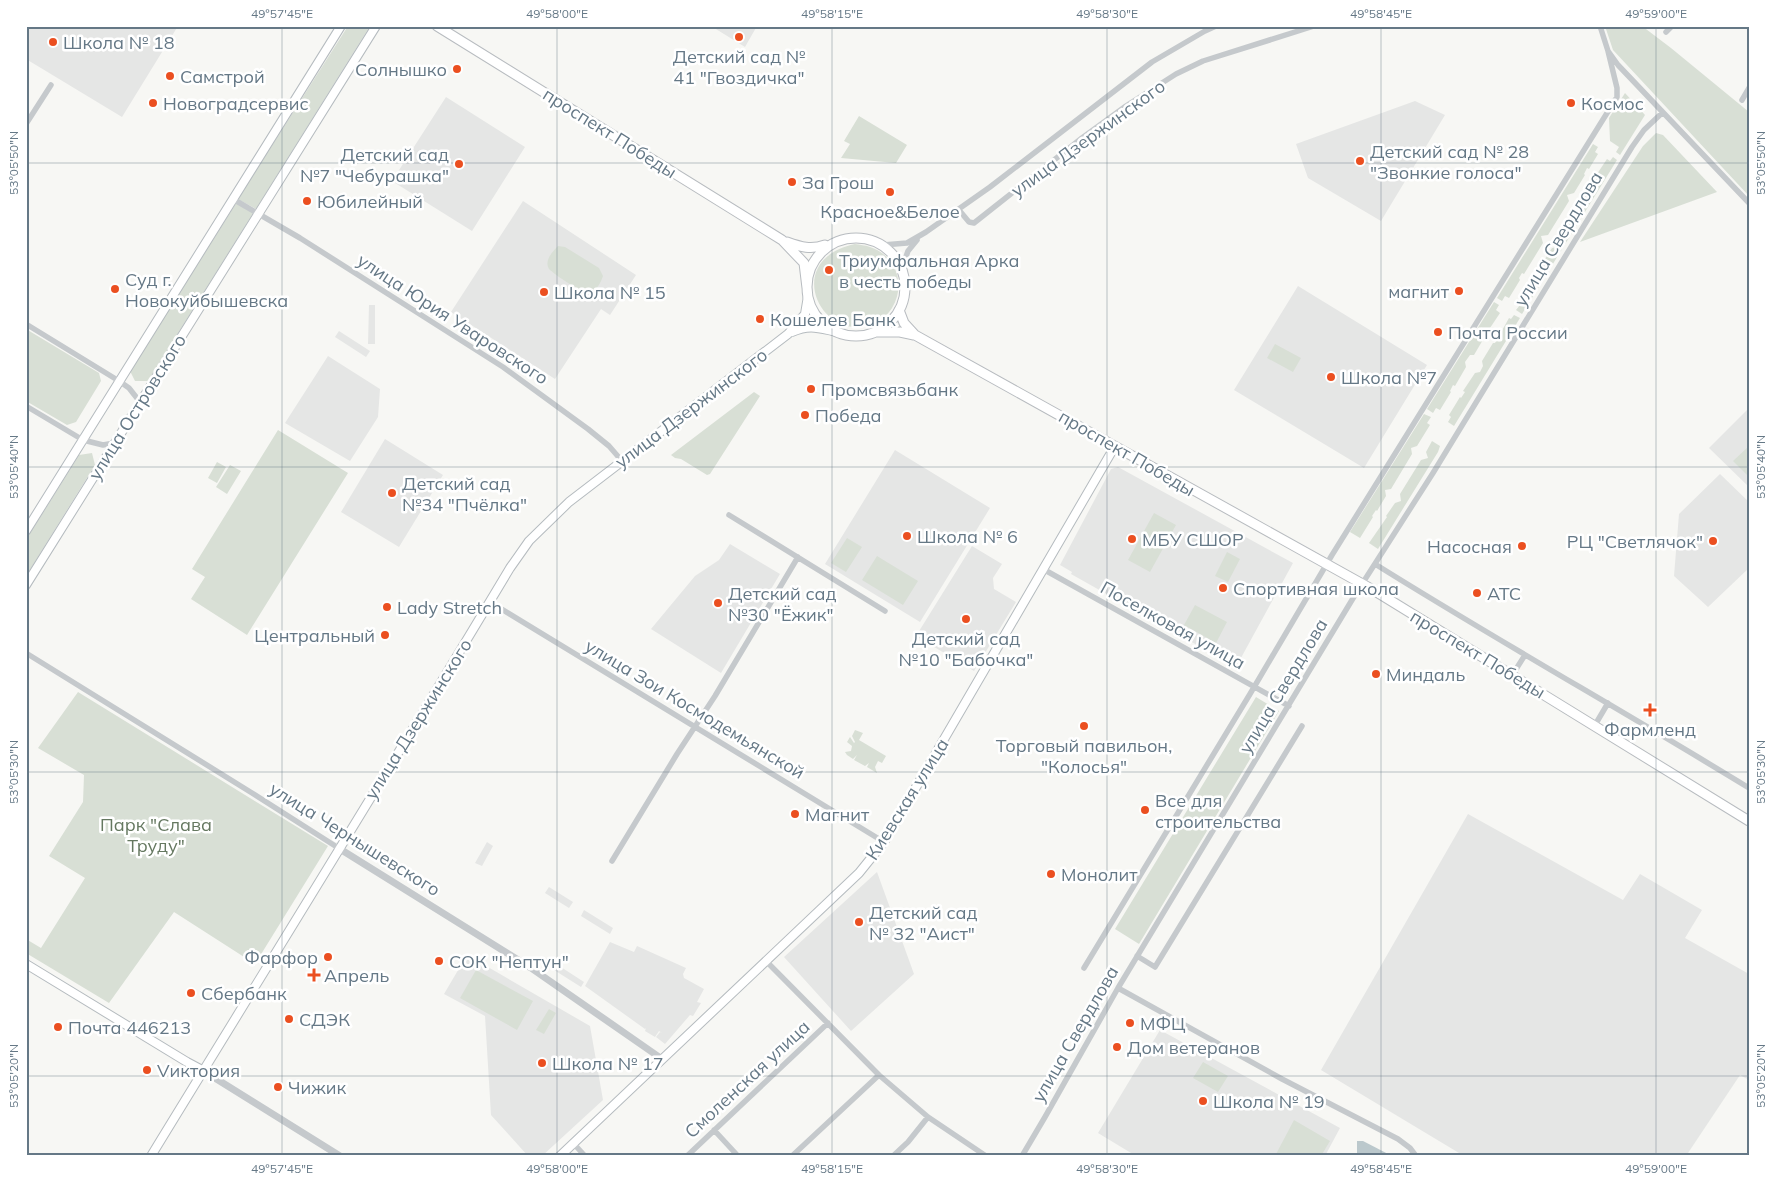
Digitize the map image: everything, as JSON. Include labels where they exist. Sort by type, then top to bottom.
[{"type":"main road","name":"улица Островского","points":[[26,531],[341,26]]},
{"type":"main road","name":"улица Островского","points":[[26,585],[376,26]]},
{"type":"main road","name":"проспект Победы","points":[[437,26],[782,240],[806,248],[818,248],[832,243]]},
{"type":"main road","points":[[862,238],[883,245],[894,255],[902,268],[905,287],[904,297],[899,310],[887,324],[874,332],[854,336],[837,332],[826,326],[814,313],[807,292],[808,275],[815,257],[832,243],[843,240],[862,238]]},
{"type":"main road","name":"проспект Победы","points":[[782,240],[804,263],[807,292]]},
{"type":"main road","name":"улица Дзержинского","points":[[150,1156],[529,541],[569,502],[788,334],[805,314],[807,292]]},
{"type":"main road","name":"проспект Победы","points":[[899,310],[904,323],[915,335]]},
{"type":"main road","name":"улица Дзержинского","points":[[788,334],[811,326],[837,332]]},
{"type":"main road","name":"проспект Победы","points":[[874,332],[900,332],[915,335],[1115,446],[1362,584],[1513,674],[1749,820]]},
{"type":"main road","name":"Киевская улица","points":[[560,1156],[859,874],[884,842],[1115,446]]},
{"type":"main road","points":[[26,964],[202,1070]]},
{"type":"street","name":"улица Дзержинского","points":[[883,245],[902,245],[924,234],[959,210],[1152,62],[1216,26]]},
{"type":"street","name":"улица Дзержинского","points":[[959,210],[969,222],[974,223],[1126,106],[1187,68],[1202,61],[1314,26]]},
{"type":"street","points":[[1600,26],[1608,51],[1628,77],[1749,203]]},
{"type":"street","points":[[1666,32],[1672,26]]},
{"type":"street","name":"улица Свердлова","points":[[1084,968],[1326,564],[1617,97],[1617,88],[1608,51]]},
{"type":"street","points":[[26,124],[51,85]]},
{"type":"street","points":[[1742,100],[1749,88]]},
{"type":"street","name":"улица Свердлова","points":[[1022,1156],[1137,956],[1362,584],[1433,474],[1632,147],[1648,126],[1662,113]]},
{"type":"street","name":"улица Юрия Уваровского","points":[[233,199],[503,367],[588,429],[609,446],[622,461]]},
{"type":"street","name":"улица Дзержинского","points":[[902,268],[908,251],[924,234]]},
{"type":"street","points":[[26,324],[119,381],[129,388],[140,402]]},
{"type":"street","points":[[26,406],[92,444],[103,446],[114,443]]},
{"type":"street","points":[[729,515],[885,611]]},
{"type":"street","points":[[612,861],[715,696],[798,557]]},
{"type":"street","points":[[1375,564],[1524,655],[1749,788]]},
{"type":"street","name":"Поселковая улица","points":[[1043,570],[1289,706]]},
{"type":"street","name":"улица Зои Космодемьянской","points":[[490,602],[884,842]]},
{"type":"street","name":"улица Чернышевского","points":[[26,653],[244,787],[531,968],[662,1059]]},
{"type":"street","points":[[1513,674],[1524,655]]},
{"type":"street","points":[[1595,725],[1608,703]]},
{"type":"street","points":[[1137,956],[1155,967],[1302,726]]},
{"type":"street","points":[[766,961],[879,1075],[928,1117],[986,1156]]},
{"type":"street","points":[[1118,988],[1277,1077],[1398,1139],[1410,1148],[1416,1156]]},
{"type":"street","name":"Смоленская улица","points":[[687,1156],[828,1023]]},
{"type":"street","points":[[202,1070],[340,1156]]},
{"type":"street","points":[[792,1156],[879,1075]]},
{"type":"street","points":[[893,1156],[908,1142],[928,1117]]},
{"type":"street","points":[[714,1130],[738,1156]]},
{"type":"street","points":[[574,1144],[585,1156]]},
{"type":"shaded area","points":[[26,26],[178,26],[122,117],[26,59]]},
{"type":"shaded area","name":"Детский сад № 41 \"Гвоздичка\"","points":[[711,26],[757,26],[745,47]]},
{"type":"shaded area","name":"Детский сад №7 \"Чебурашка\"","points":[[446,97],[525,147],[472,231],[392,181]]},
{"type":"shaded area","name":"Детский сад № 28 \"Звонкие голоса\"","points":[[1415,101],[1445,115],[1381,221],[1308,178],[1296,144]]},
{"type":"shaded area","name":"Школа № 15","points":[[523,201],[636,275],[610,315],[601,309],[555,379],[451,312]]},
{"type":"shaded area","name":"Школа №7","points":[[1298,286],[1427,365],[1364,468],[1234,390]]},
{"type":"shaded area","points":[[369,305],[375,305],[375,344],[368,344]]},
{"type":"shaded area","points":[[339,331],[370,351],[366,357],[335,337]]},
{"type":"shaded area","points":[[328,356],[380,389],[378,417],[350,461],[285,423]]},
{"type":"shaded area","points":[[1749,408],[1749,487],[1709,448]]},
{"type":"shaded area","name":"Детский сад №34 \"Пчёлка\"","points":[[385,439],[443,475],[399,547],[341,512]]},
{"type":"shaded area","name":"Школа № 6","points":[[895,450],[990,508],[920,622],[825,564]]},
{"type":"shaded area","points":[[1118,467],[1293,563],[1236,667],[1071,574],[1072,572],[1060,565],[1111,469]]},
{"type":"shaded area","name":"РЦ \"Светлячок\"","points":[[1720,474],[1749,502],[1749,568],[1708,607],[1674,576],[1679,514]]},
{"type":"shaded area","name":"Детский сад №30 \"Ёжик\"","points":[[730,544],[780,574],[721,673],[651,629],[695,576],[719,560]]},
{"type":"shaded area","name":"Детский сад №10 \"Бабочка\"","points":[[972,546],[1002,564],[993,578],[994,589],[1016,602],[974,671],[916,636]]},
{"type":"shaded area","points":[[1468,814],[1623,900],[1640,874],[1702,910],[1685,938],[1749,974],[1749,1080],[1740,1075],[1686,1156],[1464,1156],[1321,1070]]},
{"type":"shaded area","points":[[487,842],[493,846],[482,866],[475,863]]},
{"type":"shaded area","name":"Детский сад № 32 \"Аист\"","points":[[877,872],[914,974],[851,1031],[784,957]]},
{"type":"shaded area","points":[[549,887],[573,902],[569,908],[545,893]]},
{"type":"shaded area","points":[[584,910],[613,928],[610,934],[581,916]]},
{"type":"shaded area","points":[[610,942],[634,952],[637,946],[686,968],[683,974],[684,978],[704,989],[697,1002],[701,1003],[693,1016],[690,1015],[665,1044],[656,1037],[660,1032],[662,1033],[659,1031],[655,1037],[645,1031],[646,1028],[585,986]]},
{"type":"shaded area","name":"Школа № 17","points":[[467,955],[590,1026],[603,1100],[542,1156],[528,1156],[491,1115],[485,1016],[444,994]]},
{"type":"shaded area","points":[[547,958],[584,982],[581,987],[543,963]]},
{"type":"shaded area","name":"Школа № 19","points":[[1160,1030],[1340,1128],[1325,1156],[1136,1156],[1098,1133]]},
{"type":"shaded area","points":[[1357,1141],[1363,1141],[1392,1156],[1357,1156]]},
{"type":"green space","points":[[348,26],[370,26],[256,209],[238,199]]},
{"type":"green space","points":[[1605,26],[1642,26],[1749,112],[1749,196],[1613,50]]},
{"type":"green space","points":[[1625,93],[1645,115],[1620,155],[1616,152],[1619,147],[1610,141],[1609,118]]},
{"type":"green space","points":[[859,116],[907,145],[896,163],[841,158],[850,144],[844,141]]},
{"type":"green space","points":[[1656,133],[1663,135],[1717,192],[1580,242],[1643,146]]},
{"type":"green space","points":[[1593,144],[1598,147],[1595,152],[1598,154],[1589,169],[1587,168],[1574,193],[1567,195],[1569,201],[1548,235],[1541,236],[1543,243],[1524,274],[1522,273],[1509,298],[1505,296],[1502,301],[1497,298]]},
{"type":"green space","points":[[1613,157],[1617,160],[1522,314],[1516,310],[1520,305],[1518,303],[1552,248],[1557,247],[1556,241],[1578,206],[1583,205],[1582,199],[1598,176],[1597,174],[1607,159],[1610,161]]},
{"type":"green space","points":[[237,202],[254,212],[148,381],[135,381],[130,371]]},
{"type":"green space","points":[[855,244],[870,247],[887,257],[893,264],[896,272],[898,290],[892,308],[883,318],[871,324],[853,327],[837,322],[825,312],[816,298],[814,282],[819,266],[832,253]]},
{"type":"green space","points":[[558,246],[565,247],[599,268],[603,276],[595,290],[591,292],[582,291],[549,269],[548,260]]},
{"type":"green space","points":[[1494,302],[1499,305],[1496,310],[1500,313],[1483,336],[1484,338],[1474,355],[1470,355],[1465,362],[1466,367],[1455,386],[1453,385],[1440,410],[1436,408],[1433,413],[1427,409]]},
{"type":"green space","points":[[1514,315],[1520,318],[1454,426],[1448,422],[1451,417],[1449,415],[1475,373],[1480,372],[1483,366],[1482,361],[1509,318],[1511,319]]},
{"type":"green space","points":[[26,329],[99,373],[101,381],[76,422],[67,425],[26,401]]},
{"type":"green space","points":[[1275,344],[1301,358],[1293,372],[1267,358]]},
{"type":"green space","points":[[754,392],[760,396],[710,474],[707,475],[671,455]]},
{"type":"green space","points":[[1424,414],[1431,417],[1427,423],[1430,425],[1417,446],[1411,448],[1412,454],[1391,489],[1385,490],[1386,496],[1360,538],[1350,532]]},
{"type":"green space","points":[[278,430],[348,473],[247,635],[191,599],[205,577],[192,569]]},
{"type":"green space","points":[[1432,441],[1440,446],[1438,452],[1378,549],[1369,543],[1395,503],[1401,501],[1400,494],[1421,460],[1428,458],[1426,452]]},
{"type":"green space","points":[[1749,446],[1749,477],[1733,461]]},
{"type":"green space","points":[[92,453],[95,465],[26,576],[26,540],[79,455]]},
{"type":"green space","points":[[217,462],[226,467],[217,483],[208,478]]},
{"type":"green space","points":[[230,465],[241,471],[227,494],[216,487]]},
{"type":"green space","points":[[1154,513],[1176,525],[1150,572],[1128,560]]},
{"type":"green space","points":[[847,538],[862,547],[846,572],[831,563]]},
{"type":"green space","points":[[1227,552],[1240,559],[1228,582],[1215,576]]},
{"type":"green space","points":[[877,556],[918,581],[903,605],[862,580]]},
{"type":"green space","points":[[1195,605],[1227,622],[1216,643],[1184,625]]},
{"type":"green space","name":"Парк \"Слава Труду\"","points":[[78,692],[328,846],[255,964],[174,912],[109,1003],[26,953],[26,939],[41,948],[85,878],[49,856],[83,802],[84,775],[38,748]]},
{"type":"green space","points":[[1256,697],[1279,711],[1139,944],[1115,929]]},
{"type":"green space","points":[[855,730],[863,733],[859,740],[886,756],[882,763],[878,761],[875,767],[877,773],[867,767],[869,763],[865,766],[854,760],[857,755],[853,759],[845,752],[851,751],[852,746],[847,742],[850,737],[855,742],[852,736]]},
{"type":"green space","points":[[476,970],[533,1001],[517,1030],[460,998]]},
{"type":"green space","points":[[549,1009],[556,1013],[544,1034],[536,1030]]},
{"type":"green space","points":[[1203,1062],[1228,1076],[1218,1092],[1193,1078]]},
{"type":"green space","points":[[1294,1120],[1330,1141],[1321,1156],[1275,1156]]},
{"type":"place","name":"Детский сад № 41 \"Гвоздичка\"","points":[[739,37]]},
{"type":"place","name":"Школа № 18","points":[[53,42]]},
{"type":"place","name":"Солнышко","points":[[457,69]]},
{"type":"place","name":"Самстрой","points":[[170,76]]},
{"type":"place","name":"Новоградсервис","points":[[153,103]]},
{"type":"place","name":"Космос","points":[[1571,103]]},
{"type":"place","name":"Детский сад № 28 \"Звонкие голоса\"","points":[[1360,161]]},
{"type":"place","name":"Детский сад №7 \"Чебурашка\"","points":[[459,164]]},
{"type":"place","name":"За Грош","points":[[792,182]]},
{"type":"place","name":"Красное&Белое","points":[[890,192]]},
{"type":"place","name":"Юбилейный","points":[[307,201]]},
{"type":"place","name":"Триумфальная Арка в честь победы","points":[[829,270]]},
{"type":"place","name":"Суд г. Новокуйбышевска","points":[[115,289]]},
{"type":"place","name":"магнит","points":[[1459,291]]},
{"type":"place","name":"Школа № 15","points":[[544,292]]},
{"type":"place","name":"Кошелев Банк","points":[[760,319]]},
{"type":"place","name":"Почта России","points":[[1438,332]]},
{"type":"place","name":"Школа №7","points":[[1331,377]]},
{"type":"place","name":"Промсвязьбанк","points":[[811,389]]},
{"type":"place","name":"Победа","points":[[805,415]]},
{"type":"place","name":"Детский сад №34 \"Пчёлка\"","points":[[392,493]]},
{"type":"place","name":"Школа № 6","points":[[907,536]]},
{"type":"place","name":"МБУ СШОР","points":[[1132,539]]},
{"type":"place","name":"РЦ \"Светлячок\"","points":[[1713,541]]},
{"type":"place","name":"Насосная","points":[[1522,546]]},
{"type":"place","name":"Спортивная школа","points":[[1223,588]]},
{"type":"place","name":"АТС","points":[[1477,593]]},
{"type":"place","name":"Детский сад №30 \"Ёжик\"","points":[[718,603]]},
{"type":"place","name":"Lady Stretch","points":[[387,607]]},
{"type":"place","name":"Детский сад №10 \"Бабочка\"","points":[[966,619]]},
{"type":"place","name":"Центральный","points":[[385,635]]},
{"type":"place","name":"Миндаль","points":[[1376,674]]},
{"type":"place","name":"Фармленд","points":[[1650,710]]},
{"type":"place","name":"Торговый павильон, \"Колосья\"","points":[[1084,726]]},
{"type":"place","name":"Все для строительства","points":[[1145,810]]},
{"type":"place","name":"Магнит","points":[[795,814]]},
{"type":"place","name":"Монолит","points":[[1051,874]]},
{"type":"place","name":"Детский сад № 32 \"Аист\"","points":[[859,922]]},
{"type":"place","name":"Фарфор","points":[[328,957]]},
{"type":"place","name":"СОК \"Нептун\"","points":[[439,961]]},
{"type":"place","name":"Апрель","points":[[314,975]]},
{"type":"place","name":"Сбербанк","points":[[191,993]]},
{"type":"place","name":"СДЭК","points":[[289,1019]]},
{"type":"place","name":"МФЦ","points":[[1130,1023]]},
{"type":"place","name":"Почта 446213","points":[[58,1027]]},
{"type":"place","name":"Дом ветеранов","points":[[1117,1047]]},
{"type":"place","name":"Школа № 17","points":[[542,1063]]},
{"type":"place","name":"Vиктория","points":[[147,1070]]},
{"type":"place","name":"Чижик","points":[[278,1087]]},
{"type":"place","name":"Школа № 19","points":[[1203,1101]]}]
